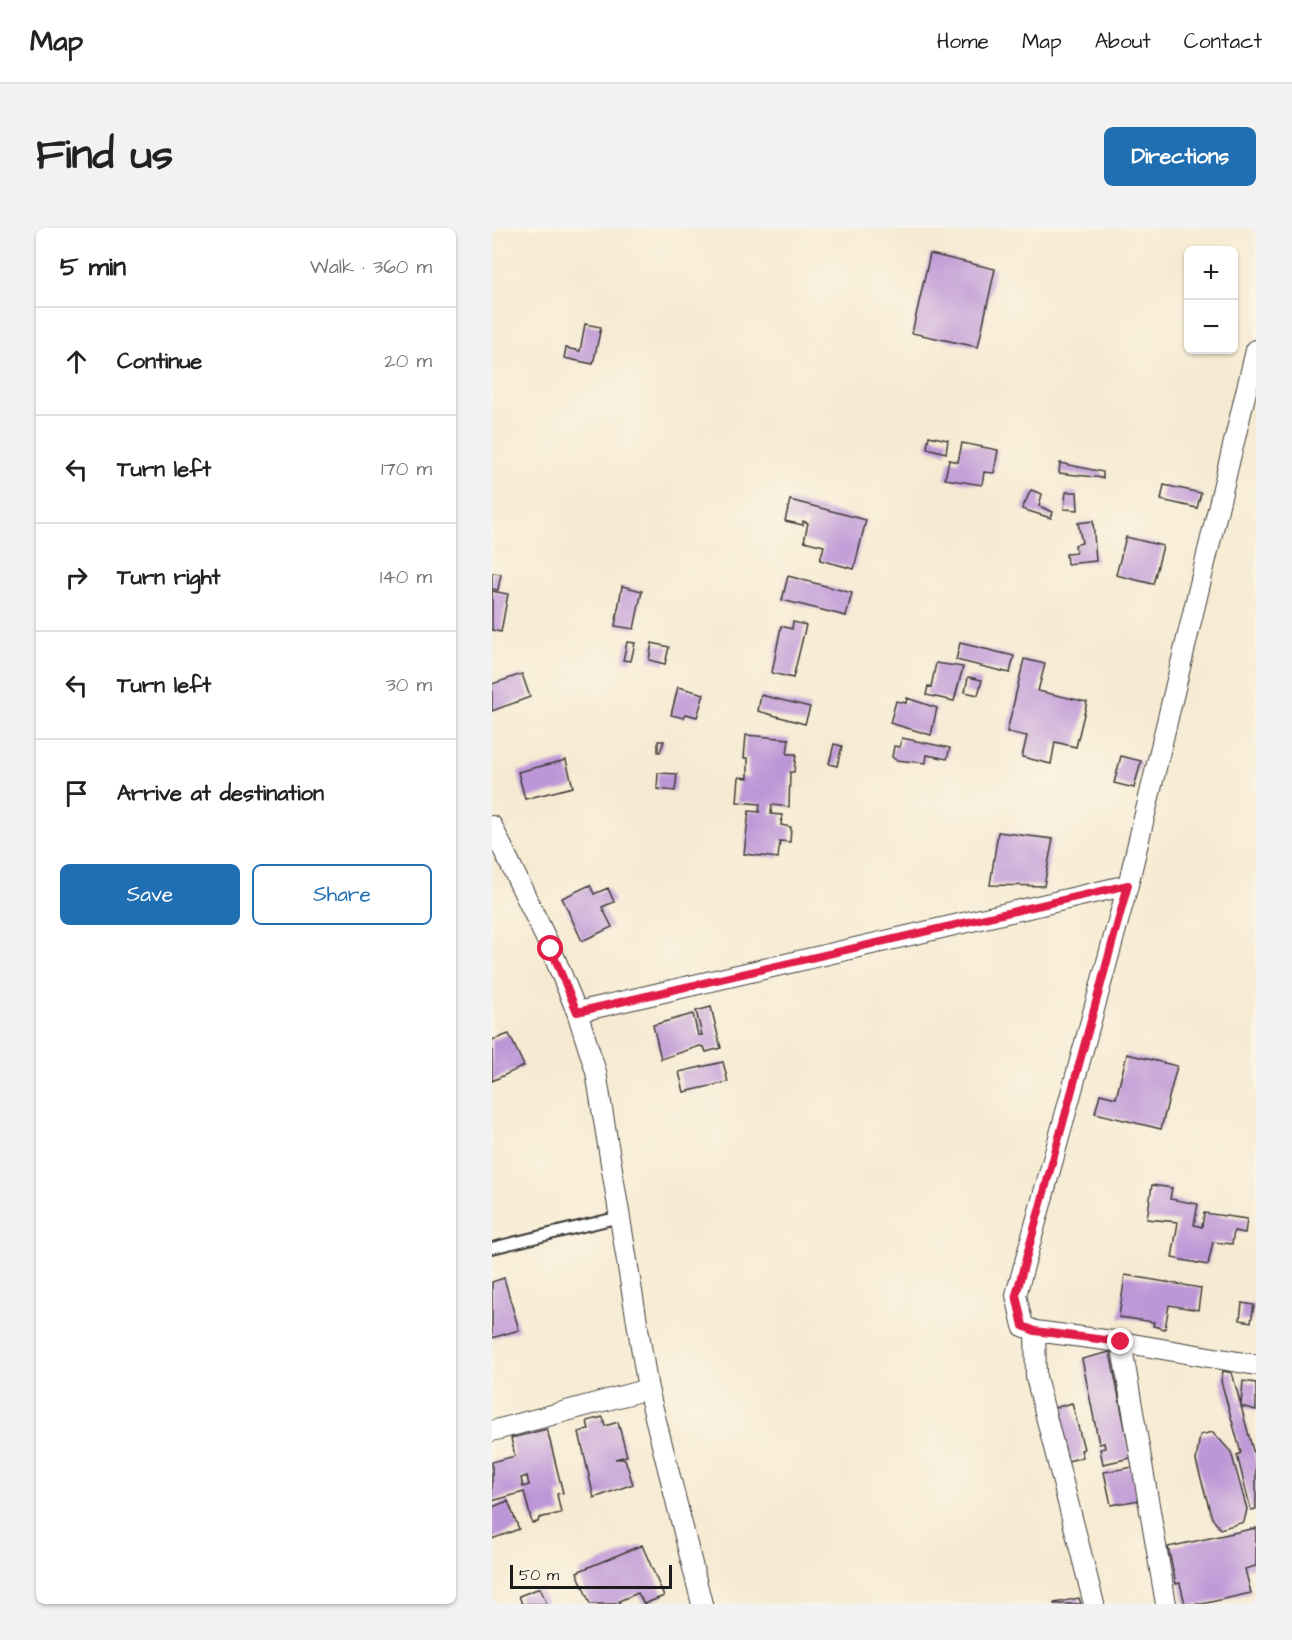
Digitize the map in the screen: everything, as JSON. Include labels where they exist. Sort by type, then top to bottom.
[{"type":"street","points":[[1256,350],[1128,885],[1016,1295],[1023,1326],[1035,1331],[1121,1342],[1256,1365]]},
{"type":"street","points":[[492,826],[551,949],[577,1012],[596,1072],[648,1389],[702,1604]]},
{"type":"street","points":[[577,1012],[1128,885]]},
{"type":"street","points":[[1035,1331],[1036,1377],[1094,1604]]},
{"type":"street","points":[[1121,1342],[1166,1604]]},
{"type":"street","points":[[492,1431],[648,1389]]},
{"type":"lane","points":[[492,1248],[620,1217]]},
{"type":"building","points":[[930,254],[995,269],[978,347],[912,333]]},
{"type":"building","points":[[585,324],[601,327],[593,364],[564,358],[566,348],[580,351]]},
{"type":"building","points":[[929,436],[948,440],[946,453],[927,448]]},
{"type":"building","points":[[962,443],[998,450],[994,473],[984,472],[982,485],[945,479],[949,460],[958,462]]},
{"type":"building","points":[[1060,463],[1103,472],[1103,478],[1059,473]]},
{"type":"building","points":[[1164,485],[1201,493],[1197,508],[1161,500]]},
{"type":"building","points":[[1031,490],[1042,494],[1039,506],[1053,512],[1051,518],[1022,509]]},
{"type":"building","points":[[1066,492],[1077,492],[1078,510],[1064,509]]},
{"type":"building","points":[[790,500],[866,520],[854,569],[820,560],[824,546],[804,541],[808,523],[803,521],[803,525],[785,521]]},
{"type":"building","points":[[1093,521],[1096,561],[1067,564],[1066,554],[1076,553],[1075,545],[1082,543],[1078,523]]},
{"type":"building","points":[[1126,537],[1163,546],[1153,584],[1116,575]]},
{"type":"building","points":[[492,573],[501,574],[498,590],[492,589]]},
{"type":"building","points":[[788,576],[852,593],[846,616],[782,600]]},
{"type":"building","points":[[622,586],[642,591],[634,629],[615,626]]},
{"type":"building","points":[[492,591],[508,594],[501,632],[492,630]]},
{"type":"building","points":[[793,622],[806,625],[793,678],[772,673],[781,626],[792,629]]},
{"type":"building","points":[[627,642],[635,643],[631,661],[623,660]]},
{"type":"building","points":[[652,643],[669,647],[665,664],[649,660]]},
{"type":"building","points":[[960,643],[1014,656],[1010,673],[956,660]]},
{"type":"building","points":[[1024,659],[1045,664],[1038,691],[1087,702],[1076,747],[1055,742],[1051,764],[1022,757],[1027,736],[1007,732]]},
{"type":"building","points":[[936,663],[963,667],[954,701],[926,695],[928,686],[931,687]]},
{"type":"building","points":[[522,674],[530,697],[492,711],[492,684]]},
{"type":"building","points":[[968,677],[982,680],[978,695],[965,692]]},
{"type":"building","points":[[678,687],[704,694],[697,717],[686,714],[684,718],[671,715]]},
{"type":"building","points":[[761,695],[810,707],[805,724],[758,711]]},
{"type":"building","points":[[907,698],[937,708],[931,735],[890,723],[896,701],[906,703]]},
{"type":"building","points":[[746,735],[789,739],[787,754],[796,754],[794,772],[790,772],[789,807],[772,805],[771,814],[782,815],[781,825],[791,827],[790,842],[780,841],[778,858],[744,854],[749,811],[759,812],[760,804],[737,802],[739,777],[748,778],[748,758],[744,758]]},
{"type":"building","points":[[902,738],[950,748],[947,759],[927,755],[926,763],[896,760],[892,757],[894,746],[900,747]]},
{"type":"building","points":[[658,741],[664,741],[660,752],[658,752]]},
{"type":"building","points":[[834,744],[842,746],[837,766],[829,764]]},
{"type":"building","points":[[1121,756],[1141,761],[1134,788],[1114,783]]},
{"type":"building","points":[[566,760],[573,787],[525,799],[518,772]]},
{"type":"building","points":[[658,773],[677,774],[675,791],[657,789]]},
{"type":"building","points":[[998,832],[1053,839],[1044,886],[990,885]]},
{"type":"building","points":[[590,885],[594,894],[608,888],[614,902],[602,907],[612,927],[582,941],[562,898]]},
{"type":"building","points":[[711,1007],[721,1048],[706,1052],[704,1047],[700,1046],[661,1059],[653,1025],[693,1014],[698,1035],[702,1035],[696,1011]]},
{"type":"building","points":[[509,1034],[524,1066],[492,1081],[492,1040]]},
{"type":"building","points":[[1127,1054],[1177,1066],[1161,1129],[1095,1113],[1100,1094],[1116,1098]]},
{"type":"building","points":[[723,1062],[728,1082],[684,1092],[679,1072]]},
{"type":"building","points":[[1152,1185],[1172,1188],[1170,1199],[1198,1204],[1194,1225],[1202,1227],[1204,1213],[1247,1219],[1245,1233],[1234,1231],[1232,1244],[1213,1242],[1208,1265],[1172,1258],[1178,1222],[1147,1219]]},
{"type":"building","points":[[1125,1275],[1201,1288],[1198,1310],[1169,1305],[1165,1329],[1153,1326],[1154,1322],[1119,1317]]},
{"type":"building","points":[[504,1278],[519,1330],[492,1338],[492,1282]]},
{"type":"building","points":[[1242,1303],[1254,1305],[1251,1322],[1240,1320]]},
{"type":"building","points":[[1110,1352],[1131,1458],[1103,1464],[1100,1449],[1105,1448],[1104,1443],[1099,1444],[1082,1359]]},
{"type":"building","points":[[1223,1371],[1232,1373],[1241,1405],[1243,1381],[1256,1383],[1256,1410],[1241,1406],[1256,1462],[1256,1509],[1251,1510],[1237,1455],[1241,1453],[1221,1381]]},
{"type":"building","points":[[1072,1403],[1084,1449],[1081,1450],[1083,1457],[1068,1461],[1054,1408]]},
{"type":"building","points":[[603,1417],[605,1426],[618,1422],[627,1456],[615,1459],[625,1459],[633,1484],[594,1498],[579,1432],[589,1430],[587,1421]]},
{"type":"building","points":[[547,1429],[563,1493],[557,1494],[561,1513],[539,1518],[538,1522],[532,1523],[524,1492],[492,1501],[492,1462],[515,1456],[511,1438]],"holes":[[[527,1476],[529,1485],[523,1487],[521,1478]]]},
{"type":"building","points":[[1213,1432],[1231,1452],[1247,1509],[1244,1522],[1220,1529],[1212,1518],[1196,1461],[1200,1435]]},
{"type":"building","points":[[1133,1467],[1140,1500],[1111,1505],[1104,1472]]},
{"type":"building","points":[[508,1501],[519,1529],[492,1539],[492,1507]]},
{"type":"building","points":[[1256,1528],[1256,1566],[1245,1569],[1251,1593],[1202,1604],[1185,1604],[1180,1583],[1176,1584],[1168,1547]]},
{"type":"building","points":[[642,1545],[664,1596],[644,1604],[638,1593],[619,1601],[620,1604],[590,1604],[577,1572]]},
{"type":"building","points":[[540,1588],[547,1604],[522,1604],[519,1596]]},
{"type":"building","points":[[1079,1598],[1081,1604],[1054,1604],[1054,1603]]},
{"type":"route","points":[[551,949],[577,1012],[1128,885],[1016,1295],[1023,1326],[1035,1331],[1121,1342]]}]
